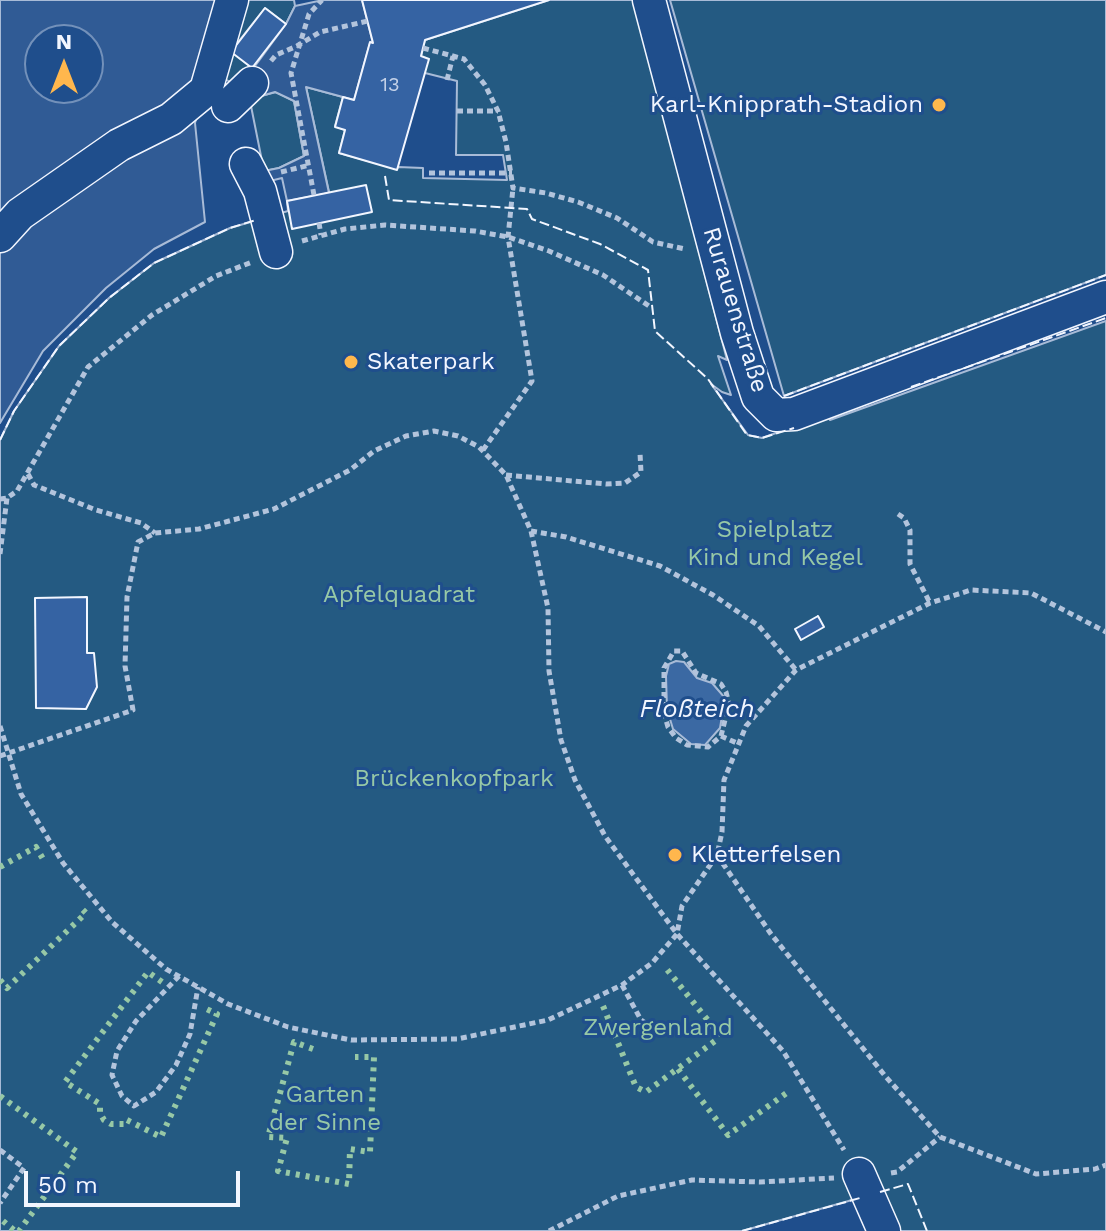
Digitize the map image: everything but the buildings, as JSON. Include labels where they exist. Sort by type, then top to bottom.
[{"type":"street","points":[[0,236],[20,214],[119,145],[171,119],[206,90],[232,0]]},
{"type":"street","name":"Rurauenstraße","points":[[649,0],[737,333],[758,397],[776,415],[794,414],[1106,297]]},
{"type":"street","points":[[228,106],[252,83]]},
{"type":"street","points":[[246,164],[260,191],[276,252]]},
{"type":"street","points":[[864,1185],[884,1231]]},
{"type":"path","points":[[314,195],[291,73],[309,14],[322,0]]},
{"type":"path","points":[[252,83],[276,55],[320,32],[368,21]]},
{"type":"path","points":[[423,48],[464,59],[485,85],[498,111],[512,173],[508,237],[532,381],[483,450]]},
{"type":"path","points":[[447,80],[453,56]]},
{"type":"path","points":[[457,111],[498,111]]},
{"type":"path","points":[[429,173],[512,173]]},
{"type":"path","points":[[513,188],[578,202],[617,218],[653,242],[686,249],[714,246]]},
{"type":"path","points":[[319,223],[321,235]]},
{"type":"path","points":[[0,554],[4,499],[17,491],[88,367],[152,315],[216,276],[276,252],[345,229],[385,225],[475,231],[508,237],[549,251],[603,275],[649,306]]},
{"type":"path","points":[[0,756],[133,710],[125,666],[127,597],[138,542],[155,533],[199,529],[274,509],[350,470],[374,451],[406,436],[434,431],[458,436],[483,450],[506,475],[531,531],[548,608],[549,671],[561,740],[570,767],[605,836],[677,934],[783,1051],[864,1185]]},
{"type":"path","points":[[506,475],[625,483],[641,472],[640,453]]},
{"type":"path","points":[[28,473],[34,485],[96,510],[141,523],[155,533]]},
{"type":"path","points":[[898,514],[910,530],[910,564],[930,603]]},
{"type":"path","points":[[531,531],[566,537],[660,566],[713,595],[759,626],[796,670]]},
{"type":"path","points":[[0,726],[21,794],[63,863],[112,922],[166,969],[228,1004],[288,1027],[351,1040],[457,1039],[548,1020],[622,985],[652,963],[677,934],[682,906],[717,855],[722,832],[724,780],[746,726],[796,670],[930,603],[971,590],[1031,593],[1106,632]]},
{"type":"path","points":[[674,651],[682,651],[696,673],[721,684],[726,692],[729,704],[721,736],[708,747],[697,747],[676,738],[668,727],[664,713],[664,668],[674,651]]},
{"type":"path","points":[[721,736],[739,744]]},
{"type":"path","points":[[717,855],[771,934],[886,1077],[940,1137],[1036,1174],[1095,1169],[1106,1165]]},
{"type":"path","points":[[179,976],[136,1021],[117,1051],[112,1075],[122,1096],[134,1106],[156,1092],[176,1065],[190,1034],[198,987]]},
{"type":"path","points":[[622,985],[641,1020],[660,1033]]},
{"type":"path","points":[[549,1231],[618,1196],[692,1180],[816,1181],[864,1185],[897,1172],[940,1137]]},
{"type":"path","points":[[0,1150],[24,1168],[0,1203]]},
{"type":"green space","points":[[247,0],[294,0],[295,6],[286,24],[265,8],[231,51],[252,68],[244,81],[230,82],[225,79],[226,60]]},
{"type":"green space","name":"Brückenkopfpark","points":[[549,0],[634,0],[727,360],[718,356],[731,395],[711,384],[748,435],[762,438],[827,415],[830,420],[1106,321],[1106,1231],[894,1231],[877,1193],[742,1231],[0,1231],[0,440],[14,411],[59,346],[109,298],[154,263],[230,228],[288,211],[287,201],[329,192],[306,87],[343,97],[335,126],[345,130],[339,153],[397,169],[423,168],[423,178],[507,180],[503,155],[456,155],[457,81],[425,73],[421,56],[425,40]]},
{"type":"green space","name":"Karl-Knipprath-Stadion","points":[[670,0],[1106,0],[1106,275],[784,396]]},
{"type":"green space","points":[[276,92],[294,101],[304,156],[279,168],[264,171],[251,106],[261,96]]},
{"type":"shaded area","points":[[0,0],[229,0],[195,123],[205,222],[154,249],[106,288],[43,351],[0,423]]},
{"type":"shaded area","points":[[323,0],[362,0],[373,43],[370,43],[354,100],[306,87],[329,193],[287,201],[282,178],[266,182],[264,171],[279,168],[304,156],[294,101],[275,92],[261,96],[251,106],[244,81],[286,24],[295,6]]},
{"type":"water","name":"Floßteich","points":[[684,662],[697,678],[712,683],[725,698],[720,728],[705,745],[691,744],[673,729],[667,709],[666,676],[669,664]]},
{"type":"hedge","points":[[0,867],[36,847],[43,859]]},
{"type":"hedge","points":[[0,980],[7,988],[86,913],[79,906]]},
{"type":"hedge","points":[[603,1006],[636,1087],[646,1092],[715,1041],[718,1033],[665,967]]},
{"type":"hedge","points":[[162,982],[148,972],[65,1082],[100,1104],[104,1120],[111,1124],[125,1124],[127,1120],[161,1137],[217,1014],[202,1007]]},
{"type":"hedge","points":[[313,1049],[294,1042],[268,1137],[287,1138],[278,1171],[349,1184],[350,1149],[370,1152],[374,1057],[355,1057]]},
{"type":"hedge","points":[[678,1069],[728,1135],[788,1092]]},
{"type":"hedge","points":[[0,1096],[77,1152],[19,1231]]},
{"type":"hedge","points":[[3,1221],[15,1231]]},
{"type":"fence","points":[[385,176],[389,200],[527,209],[532,219],[600,244],[648,270],[655,331],[708,379],[747,435],[762,438],[794,428]]},
{"type":"fence","points":[[0,440],[14,411],[59,346],[109,298],[154,263],[230,228],[256,220]]},
{"type":"fence","points":[[784,396],[1106,275]]},
{"type":"fence","points":[[911,387],[1106,318]]},
{"type":"fence","points":[[880,1192],[908,1184],[927,1231]]},
{"type":"fence","points":[[742,1231],[860,1198]]},
{"type":"place","name":"Karl-Knipprath-Stadion","points":[[939,105]]},
{"type":"place","name":"Skaterpark","points":[[351,362]]},
{"type":"place","name":"Kletterfelsen","points":[[675,855]]},
{"type":"park label","name":"Spielplatz Kind und Kegel","points":[[775,544]]},
{"type":"park label","name":"Apfelquadrat","points":[[399,595]]},
{"type":"park label","name":"Zwergenland","points":[[658,1028]]},
{"type":"park label","name":"Garten der Sinne","points":[[325,1109]]}]
